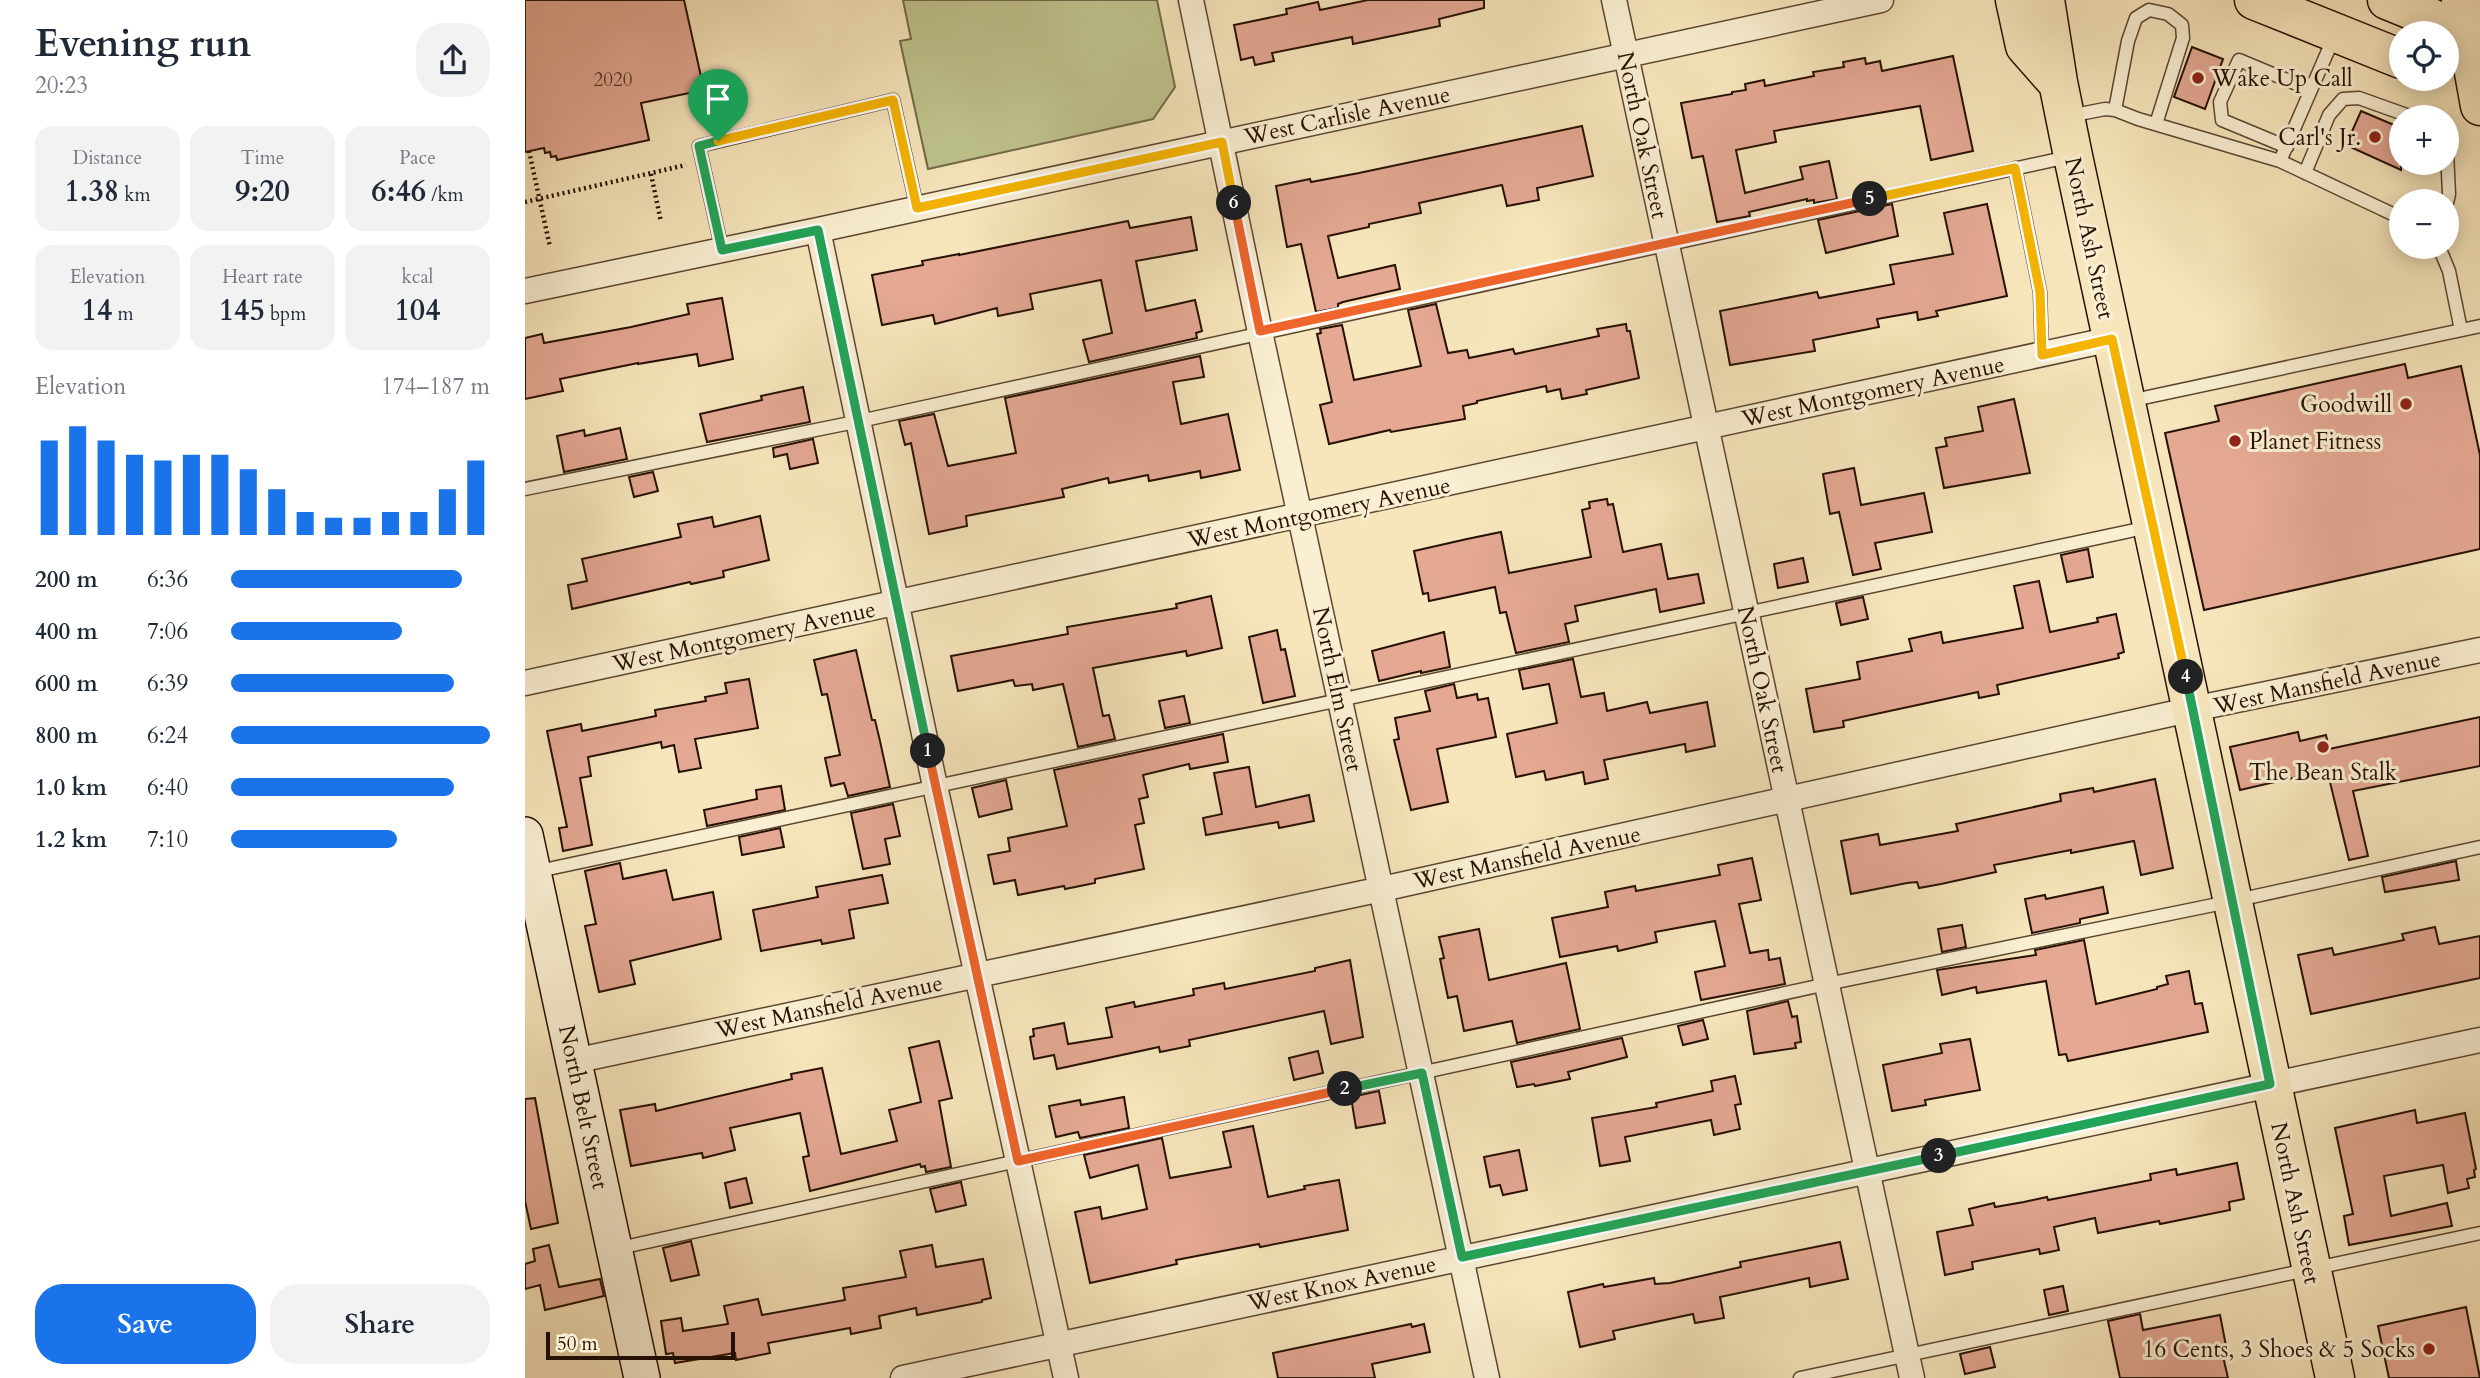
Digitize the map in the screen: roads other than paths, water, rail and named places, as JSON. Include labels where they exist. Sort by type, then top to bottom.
[{"type":"main road","points":[[2015,0],[2025,46],[2061,100]]},
{"type":"main road","name":"North Ash Street","points":[[2045,0],[2061,100],[2335,1378]]},
{"type":"main road","points":[[2254,0],[2389,53]]},
{"type":"main road","points":[[2386,0],[2469,24],[2471,90]]},
{"type":"street","name":"North Elm Street","points":[[1191,0],[1487,1378]]},
{"type":"street","name":"North Oak Street","points":[[1614,0],[1909,1366]]},
{"type":"street","name":"West Carlisle Avenue","points":[[525,291],[1881,0]]},
{"type":"street","points":[[818,230],[935,786],[1066,1378]]},
{"type":"street","name":"West Montgomery Avenue","points":[[525,683],[2112,339]]},
{"type":"street","name":"West Mansfield Avenue","points":[[574,1061],[1382,889],[2193,709],[2480,650]]},
{"type":"street","name":"North Belt Street","points":[[525,835],[642,1378]]},
{"type":"street","name":"West Knox Avenue","points":[[903,1378],[2480,1040]]},
{"type":"lane","points":[[2115,110],[2128,41],[2136,18],[2149,10],[2168,14],[2182,25],[2183,38],[2156,124]]},
{"type":"lane","points":[[2280,162],[2335,33]]},
{"type":"lane","points":[[2287,147],[2222,120],[2220,102],[2239,61],[2311,90]]},
{"type":"lane","points":[[2305,173],[2329,115],[2343,99],[2360,98],[2389,109]]},
{"type":"lane","points":[[722,250],[699,146],[893,100],[917,208]]},
{"type":"lane","points":[[2061,100],[2115,110],[2280,162],[2389,212]]},
{"type":"lane","points":[[525,489],[860,421],[1260,331],[2073,156]]},
{"type":"lane","points":[[2015,168],[2040,292],[2042,355]]},
{"type":"lane","points":[[2444,259],[2461,330]]},
{"type":"lane","points":[[2126,402],[2480,326]]},
{"type":"lane","points":[[533,872],[2153,526]]},
{"type":"lane","points":[[614,1249],[1827,984],[2480,847]]},
{"type":"lane","points":[[1800,1378],[1909,1366],[2311,1269],[2480,1233]]},
{"type":"place","name":"Wake Up Call","points":[[2198,78]]},
{"type":"place","name":"Carl's Jr.","points":[[2375,137]]},
{"type":"place","name":"Goodwill","points":[[2406,404]]},
{"type":"place","name":"Planet Fitness","points":[[2235,441]]},
{"type":"place","name":"The Bean Stalk","points":[[2323,747]]},
{"type":"place","name":"16 Cents, 3 Shoes & 5 Socks","points":[[2429,1349]]}]
